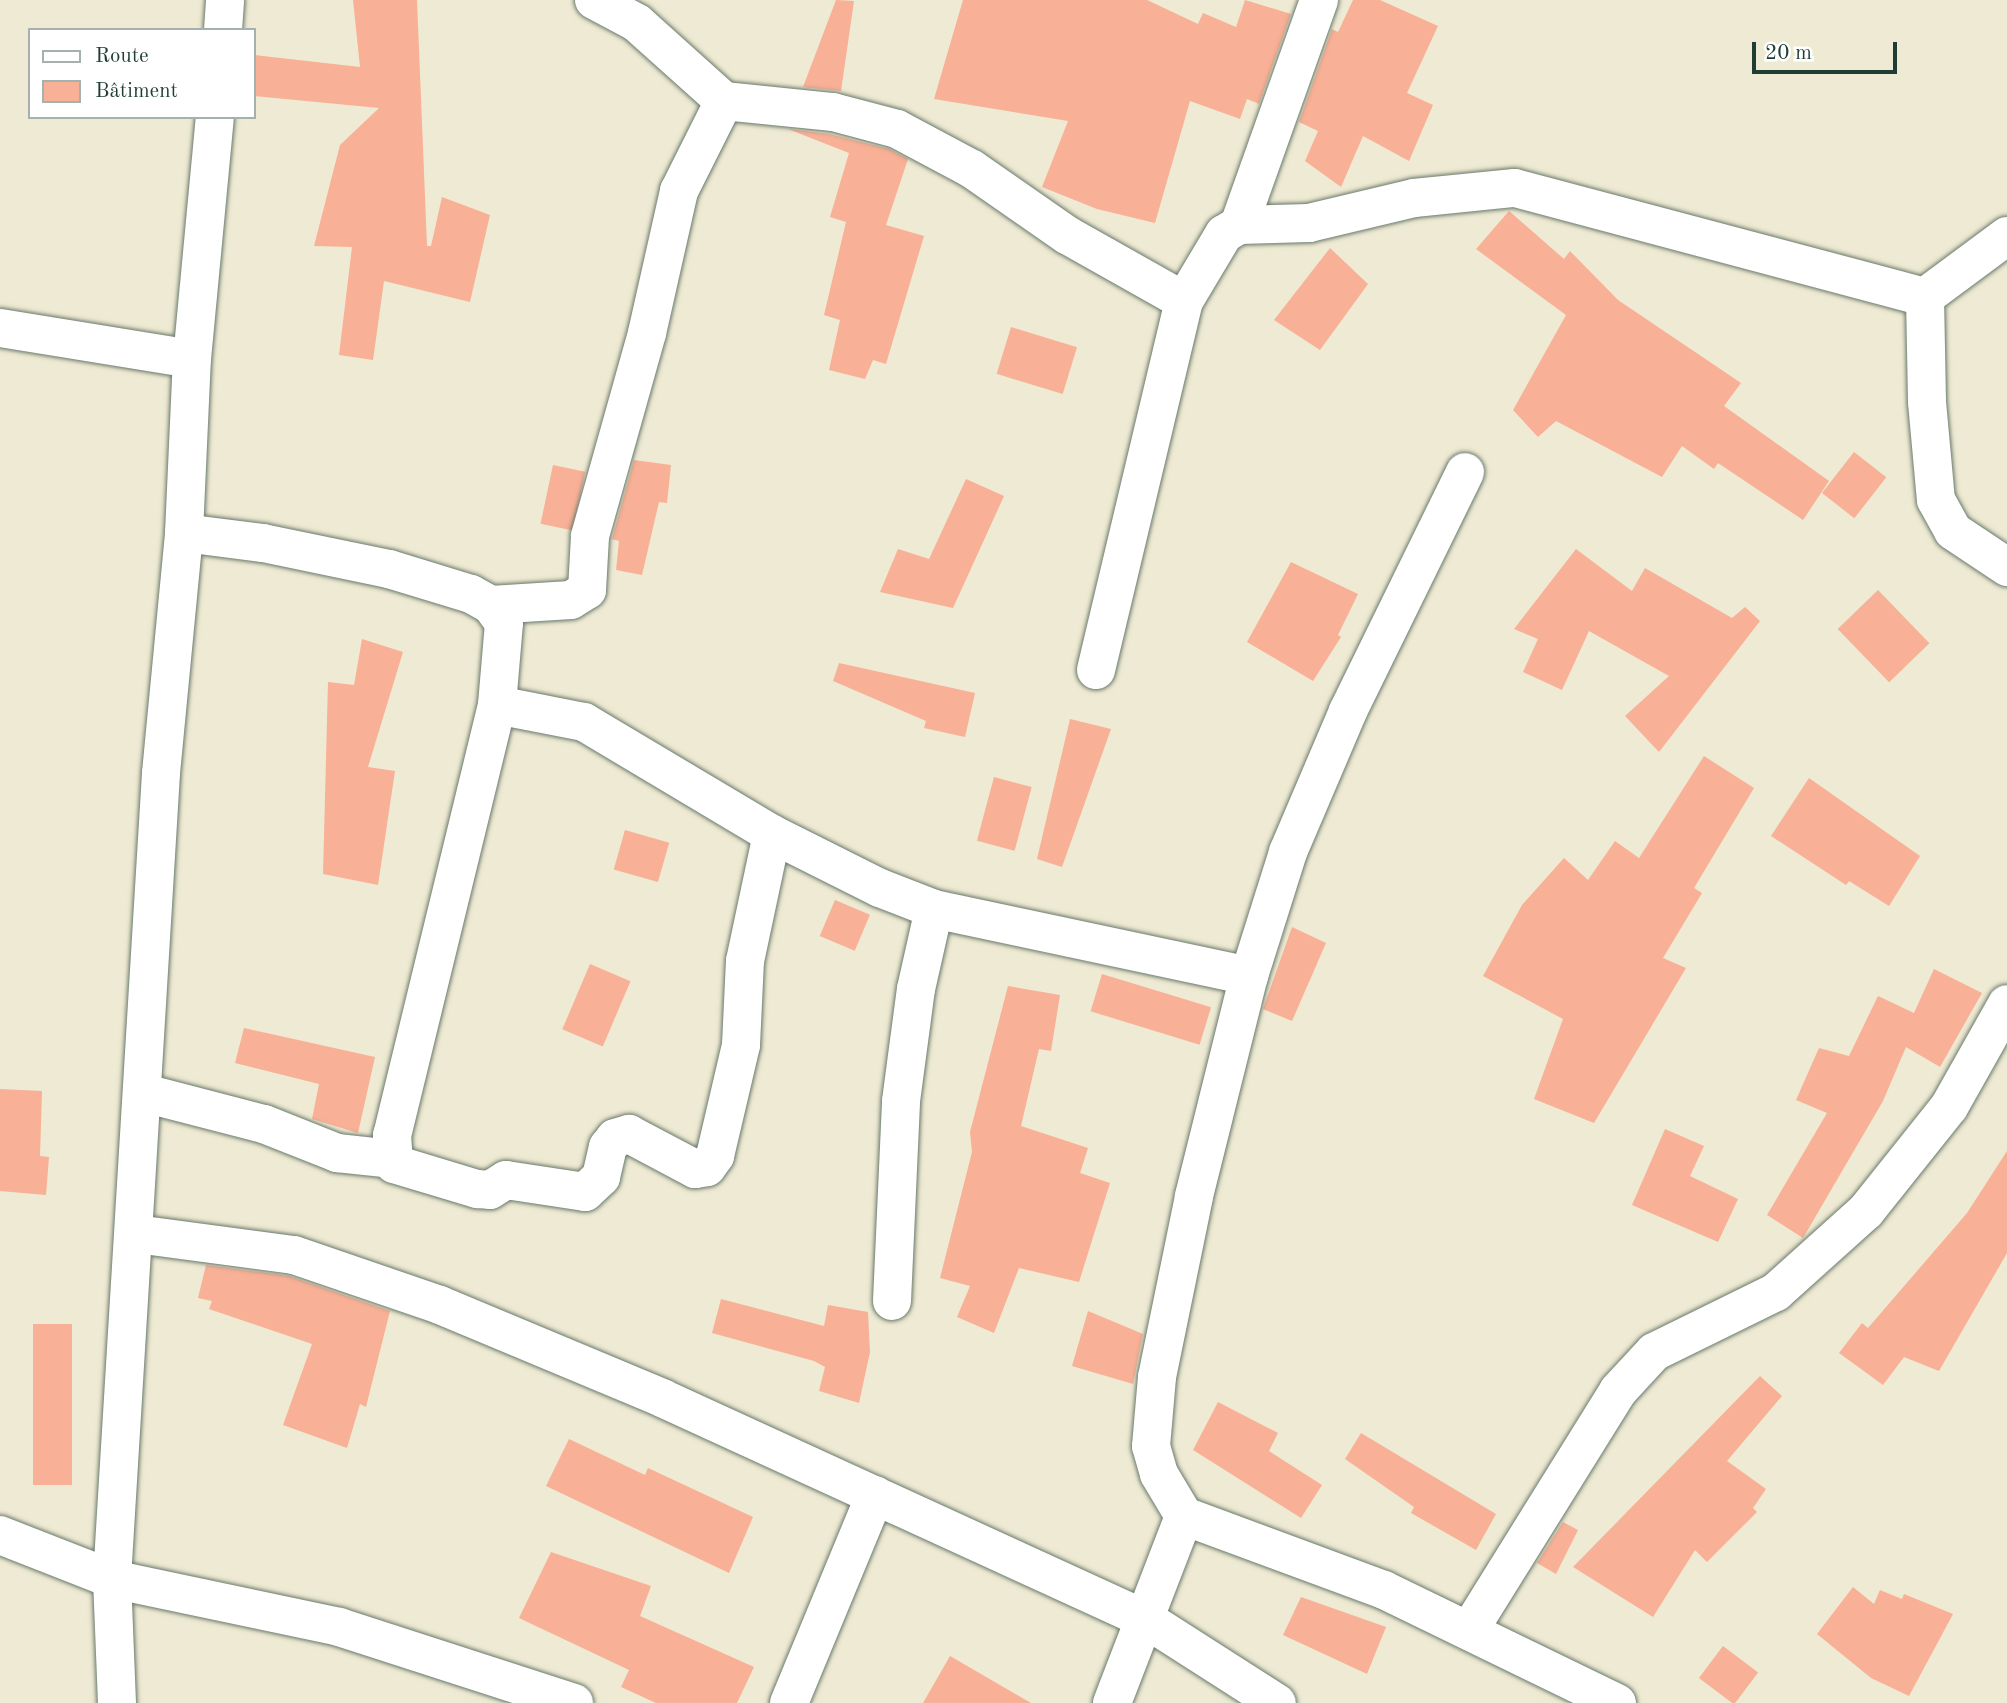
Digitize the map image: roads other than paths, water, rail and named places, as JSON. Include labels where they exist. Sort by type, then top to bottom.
[{"type":"street","points":[[223,28],[225,0]]},
{"type":"street","points":[[594,0],[637,23],[724,101],[834,112],[897,129],[972,169],[1067,235],[1184,301]]},
{"type":"street","points":[[1239,225],[1319,0]]},
{"type":"street","points":[[491,605],[571,600],[587,590],[590,536],[647,333],[679,191],[724,101]]},
{"type":"street","points":[[117,1703],[112,1579],[136,1234],[161,773],[184,533],[192,359],[215,119]]},
{"type":"street","points":[[1096,670],[1184,301],[1224,234],[1239,225],[1309,223],[1414,198],[1515,188],[1925,297]]},
{"type":"street","points":[[1925,297],[2005,240]]},
{"type":"street","points":[[1925,297],[1927,402],[1936,500],[1953,531],[2007,567]]},
{"type":"street","points":[[0,328],[192,359]]},
{"type":"street","points":[[1465,472],[1348,711],[1298,827],[1249,976],[1194,1196],[1157,1377],[1151,1446],[1159,1474],[1184,1516],[1384,1590],[1470,1629],[1617,1703]]},
{"type":"street","points":[[184,533],[263,543],[389,569],[471,594],[491,605],[504,623],[497,705],[392,1135],[391,1159]]},
{"type":"street","points":[[497,705],[584,722],[772,834],[934,909],[1249,976]]},
{"type":"street","points":[[144,1093],[264,1125],[337,1153],[391,1159],[426,1177],[477,1189],[490,1190],[506,1180],[585,1192],[601,1177],[608,1147],[615,1138],[629,1135],[695,1169],[708,1167],[715,1156],[741,1045],[744,961],[772,834]]},
{"type":"street","points":[[892,1301],[901,1101],[916,989],[934,909]]},
{"type":"street","points":[[1470,1629],[1618,1391],[1654,1352],[1776,1292],[1866,1211],[1949,1107],[2007,1004]]},
{"type":"street","points":[[136,1234],[294,1255],[440,1305],[662,1398],[1147,1620],[1277,1703]]},
{"type":"street","points":[[789,1703],[875,1495]]},
{"type":"street","points":[[1112,1703],[1147,1620],[1184,1516]]},
{"type":"street","points":[[0,1535],[112,1579],[339,1627],[574,1703]]}]
